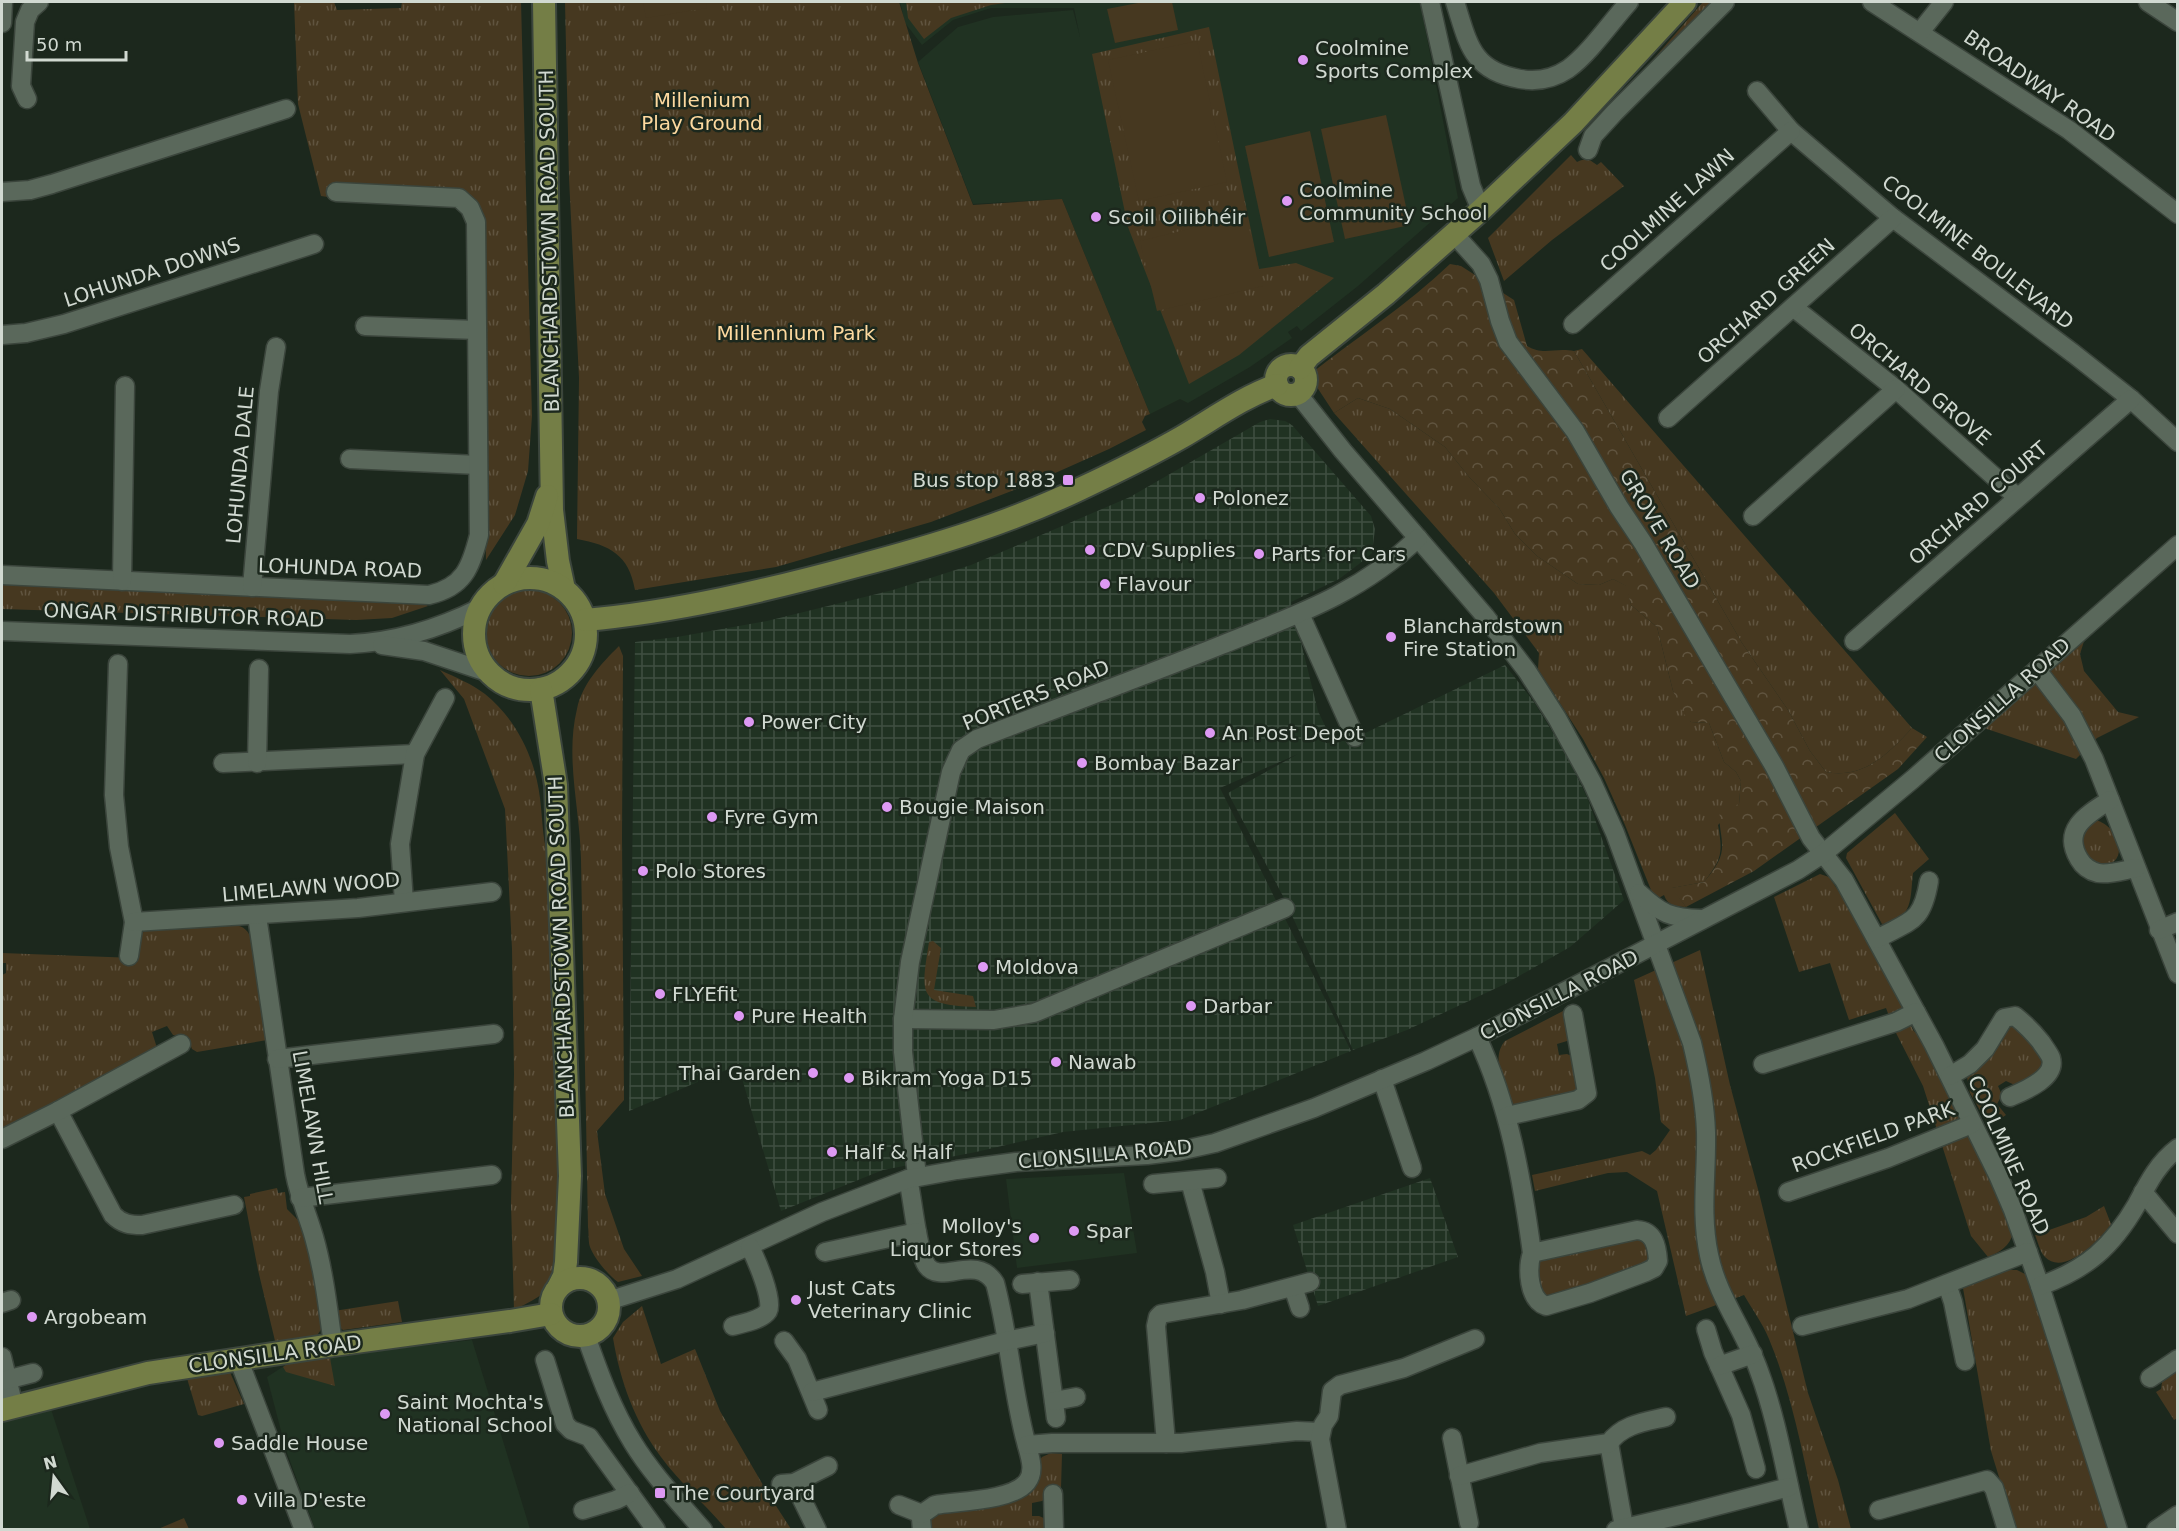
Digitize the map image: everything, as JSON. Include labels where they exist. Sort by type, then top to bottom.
[{"type":"main road","name":"BLANCHARDSTOWN ROAD SOUTH","points":[[544,2],[553,518],[564,589]]},
{"type":"main road","points":[[1300,368],[1309,356],[1386,294],[1481,210],[1573,123],[1685,2]]},
{"type":"main road","points":[[1286,367],[1300,368],[1305,375],[1304,389],[1298,394],[1284,393],[1277,385],[1277,377],[1286,367]]},
{"type":"main road","points":[[585,620],[640,613],[794,583],[989,527],[1070,494],[1130,465],[1254,394],[1277,385]]},
{"type":"main road","name":"BLANCHARDSTOWN ROAD SOUTH","points":[[504,584],[538,524],[552,480]]},
{"type":"main road","points":[[535,578],[550,581],[564,589],[575,600],[585,620],[585,646],[570,674],[541,689],[523,690],[505,684],[490,674],[480,659],[474,641],[475,624],[480,608],[490,594],[504,584],[520,579],[535,578]]},
{"type":"main road","name":"BLANCHARDSTOWN ROAD SOUTH","points":[[541,689],[556,785],[564,959],[570,1207],[564,1276],[558,1287]]},
{"type":"main road","name":"BLANCHARDSTOWN ROAD SOUTH","points":[[570,1207],[580,1255],[592,1281]]},
{"type":"main road","points":[[574,1278],[592,1281],[600,1286],[608,1301],[607,1319],[595,1332],[586,1336],[568,1334],[555,1322],[551,1314],[553,1296],[558,1287],[574,1278]]},
{"type":"main road","name":"CLONSILLA ROAD","points":[[8,1409],[148,1373],[333,1344],[551,1314]]},
{"type":"street","points":[[2,23],[3,2]]},
{"type":"street","points":[[1430,2],[1471,186],[1481,210]]},
{"type":"street","points":[[1455,2],[1469,44],[1482,63],[1500,76],[1540,81],[1568,69],[1583,56],[1629,2]]},
{"type":"street","points":[[1588,150],[1593,136],[1600,128],[1725,2]]},
{"type":"street","name":"BROADWAY ROAD","points":[[1872,2],[2069,130],[2178,214]]},
{"type":"street","points":[[1920,32],[1944,2]]},
{"type":"street","points":[[2148,2],[2178,22]]},
{"type":"street","points":[[27,99],[21,86],[25,22],[35,6]]},
{"type":"street","name":"COOLMINE BOULEVARD","points":[[1757,91],[1791,130],[1893,218],[2131,399],[2178,442]]},
{"type":"street","points":[[2,192],[30,190],[52,184],[286,109]]},
{"type":"street","name":"COOLMINE LAWN","points":[[1573,324],[1791,130]]},
{"type":"street","name":"LOHUNDA ROAD","points":[[2,575],[429,595],[444,592],[459,582],[472,562],[479,535],[476,222],[470,208],[459,198],[336,192]]},
{"type":"street","name":"ORCHARD GREEN","points":[[1668,418],[1893,218]]},
{"type":"street","name":"GROVE ROAD","points":[[1454,234],[1481,264],[1489,280],[1508,342],[1575,431],[1768,756],[1811,838],[1824,853]]},
{"type":"street","name":"LOHUNDA DOWNS","points":[[2,335],[26,333],[64,324],[314,244]]},
{"type":"street","name":"ORCHARD GROVE","points":[[1793,307],[1896,389],[2017,497]]},
{"type":"street","points":[[365,326],[477,330]]},
{"type":"street","name":"LOHUNDA DALE","points":[[252,587],[269,391],[276,347]]},
{"type":"street","points":[[122,581],[125,386]]},
{"type":"street","points":[[1753,516],[1896,389]]},
{"type":"street","points":[[1298,394],[1343,451],[1500,635],[1557,718],[1592,782],[1615,833],[1684,1019],[1699,1071],[1706,1134],[1703,1217],[1712,1271],[1753,1354],[1771,1410],[1799,1530]]},
{"type":"street","name":"ORCHARD COURT","points":[[1854,641],[2131,399]]},
{"type":"street","points":[[350,459],[478,465]]},
{"type":"street","name":"PORTERS ROAD","points":[[1006,1341],[997,1290],[992,1279],[982,1271],[974,1269],[932,1271],[924,1260],[917,1232],[912,1178],[903,1018],[910,962],[925,891],[951,772],[961,750],[977,739],[1300,614],[1365,580],[1418,538]]},
{"type":"street","name":"CLONSILLA ROAD","points":[[608,1301],[677,1279],[822,1212],[912,1178],[1016,1162],[1179,1151],[1215,1143],[1314,1108],[1426,1062],[1656,945],[1798,870],[1824,853],[1913,779],[2178,545]]},
{"type":"street","name":"ONGAR DISTRIBUTOR ROAD","points":[[366,643],[419,633],[480,608]]},
{"type":"street","points":[[1300,614],[1354,737]]},
{"type":"street","name":"ONGAR DISTRIBUTOR ROAD","points":[[2,631],[366,643],[424,651],[490,674]]},
{"type":"street","points":[[118,664],[115,815],[119,848],[134,922],[129,956]]},
{"type":"street","points":[[257,763],[259,669]]},
{"type":"street","points":[[2037,669],[2079,729],[2094,759],[2178,974]]},
{"type":"street","points":[[404,902],[400,844],[416,754],[445,698]]},
{"type":"street","points":[[223,764],[416,754]]},
{"type":"street","points":[[2110,800],[2082,819],[2076,829],[2073,845],[2082,863],[2094,872],[2103,873],[2136,868]]},
{"type":"street","name":"COOLMINE ROAD","points":[[1824,853],[1843,879],[1878,939],[1950,1076],[1998,1175],[2040,1286],[2118,1530]]},
{"type":"street","points":[[1878,939],[1907,924],[1917,916],[1926,899],[1929,881]]},
{"type":"street","points":[[1636,890],[1652,906],[1668,916],[1701,920]]},
{"type":"street","name":"LIMELAWN WOOD","points":[[134,922],[257,916],[492,892]]},
{"type":"street","points":[[903,1018],[994,1020],[1034,1013],[1285,908]]},
{"type":"street","name":"LIMELAWN HILL","points":[[257,916],[300,1198],[314,1236],[325,1282],[333,1344]]},
{"type":"street","points":[[2159,930],[2178,922]]},
{"type":"street","points":[[1764,1065],[1890,1024],[1916,1012]]},
{"type":"street","points":[[1507,1116],[1578,1100],[1587,1093],[1573,1014]]},
{"type":"street","points":[[1950,1076],[1970,1064],[1985,1049],[2004,1018],[2014,1016],[2026,1024],[2038,1039],[2051,1056],[2052,1064],[2045,1077],[2023,1092],[2010,1097]]},
{"type":"street","points":[[277,1059],[494,1034]]},
{"type":"street","points":[[1477,1037],[1493,1071],[1507,1116],[1532,1253],[1529,1276],[1538,1301],[1546,1306],[1590,1293],[1646,1272],[1654,1268],[1658,1261],[1653,1238],[1647,1232],[1637,1230],[1532,1253]]},
{"type":"street","points":[[2,1139],[58,1111],[171,1042]]},
{"type":"street","points":[[1382,1079],[1412,1168]]},
{"type":"street","points":[[58,1111],[113,1215],[119,1221],[130,1226],[142,1225],[234,1204]]},
{"type":"street","name":"ROCKFIELD PARK","points":[[1788,1192],[1888,1158],[1972,1124]]},
{"type":"street","points":[[2040,1286],[2064,1277],[2088,1264],[2110,1245],[2163,1160],[2178,1148]]},
{"type":"street","points":[[300,1198],[492,1175]]},
{"type":"street","points":[[1153,1185],[1217,1178]]},
{"type":"street","points":[[1190,1182],[1221,1304]]},
{"type":"street","points":[[2143,1192],[2178,1234]]},
{"type":"street","points":[[829,1245],[917,1232]]},
{"type":"street","points":[[733,1326],[759,1317],[767,1312],[769,1307],[769,1300],[757,1262],[750,1247]]},
{"type":"street","points":[[1802,1326],[1882,1306],[1947,1284],[2028,1252]]},
{"type":"street","points":[[1070,1280],[1030,1283],[1045,1333],[1055,1409],[1076,1398]]},
{"type":"street","points":[[1166,1443],[1156,1326],[1158,1317],[1167,1311],[1221,1304],[1302,1284],[1300,1308]]},
{"type":"street","points":[[1947,1284],[1965,1361]]},
{"type":"street","points":[[1706,1329],[1719,1366],[1741,1415],[1756,1469]]},
{"type":"street","points":[[784,1341],[797,1359],[815,1401],[1006,1341],[1045,1333]]},
{"type":"street","points":[[586,1336],[604,1385],[633,1443],[662,1483],[703,1530]]},
{"type":"street","points":[[1337,1530],[1320,1432],[1329,1416],[1332,1391],[1404,1368],[1475,1339]]},
{"type":"street","points":[[899,1505],[922,1522],[935,1505],[990,1498],[1015,1491],[1028,1481],[1032,1469],[1019,1418],[1006,1341]]},
{"type":"street","points":[[1719,1366],[1753,1354]]},
{"type":"street","points":[[2,1358],[8,1409]]},
{"type":"street","points":[[238,1358],[304,1530]]},
{"type":"street","points":[[2150,1378],[2178,1359]]},
{"type":"street","points":[[545,1360],[565,1424],[571,1430],[589,1437],[656,1530]]},
{"type":"street","points":[[4,1381],[33,1373]]},
{"type":"street","points":[[1666,1417],[1625,1428],[1617,1432],[1609,1443],[1620,1528],[1789,1487]]},
{"type":"street","points":[[1027,1445],[1205,1442],[1297,1431],[1320,1432]]},
{"type":"street","points":[[1452,1438],[1469,1523]]},
{"type":"street","points":[[1459,1476],[1545,1452],[1609,1443]]},
{"type":"street","points":[[817,1530],[787,1484],[828,1466]]},
{"type":"street","points":[[1879,1510],[1987,1480],[1994,1488],[2007,1530]]},
{"type":"street","points":[[583,1510],[616,1500],[630,1493]]},
{"type":"street","points":[[1048,1502],[1054,1530]]},
{"type":"street","points":[[2156,1530],[2178,1515]]},
{"type":"shaded area","name":"Coolmine Community School","points":[[900,2],[1420,2],[1458,198],[1358,286],[1301,331],[1297,326],[1288,332],[1292,338],[1250,367],[1188,403],[1180,399],[1150,414],[1062,199],[973,204],[918,62],[958,27],[993,17],[1073,10],[1080,37],[1074,8],[991,8],[953,20],[922,45],[905,23]]},
{"type":"shaded area","points":[[1270,419],[1285,421],[1292,425],[1371,516],[1375,529],[1372,553],[1339,579],[1291,602],[1318,711],[1326,728],[1326,743],[1351,740],[1505,665],[1534,702],[1566,754],[1587,797],[1624,900],[1570,947],[1505,984],[1407,1030],[1353,1050],[1285,900],[1228,793],[1298,754],[1220,788],[1351,1051],[1180,1120],[1063,1132],[883,1170],[781,1211],[738,1065],[629,1111],[635,642],[767,621],[893,590],[971,565],[1130,497],[1260,422]]},
{"type":"shaded area","points":[[1124,1173],[1137,1253],[1017,1268],[1006,1179]]},
{"type":"shaded area","points":[[1430,1178],[1458,1257],[1318,1306],[1293,1225]]},
{"type":"shaded area","name":"Saint Mochta's National School","points":[[472,1340],[530,1529],[315,1529],[286,1450],[267,1377],[292,1361]]},
{"type":"shaded area","points":[[50,1406],[90,1529],[2,1530],[2,1418]]},
{"type":"green space","points":[[294,2],[334,2],[337,10],[401,8],[402,2],[521,2],[532,416],[528,471],[515,515],[486,560],[478,210],[357,184],[331,184],[328,197],[321,196],[298,104]]},
{"type":"green space","name":"Millennium Park","points":[[565,2],[899,2],[918,63],[973,205],[1062,199],[1150,414],[1145,416],[1142,422],[1146,430],[1035,482],[931,522],[776,567],[635,590],[623,560],[608,549],[577,539],[579,378],[569,178]]},
{"type":"green space","points":[[643,2],[706,2],[707,8],[646,18]]},
{"type":"green space","points":[[906,2],[1012,2],[991,5],[951,18],[924,39],[908,18]]},
{"type":"green space","points":[[1143,2],[1172,2],[1178,30],[1115,43],[1107,9]]},
{"type":"green space","points":[[1703,2],[1715,2],[1596,125]]},
{"type":"green space","points":[[1209,27],[1259,269],[1296,263],[1334,278],[1239,355],[1189,384],[1128,227],[1092,54]]},
{"type":"green space","points":[[1197,41],[1227,182],[1139,201],[1108,60]]},
{"type":"green space","points":[[1386,115],[1410,225],[1345,239],[1321,129]]},
{"type":"green space","points":[[1310,131],[1334,242],[1269,257],[1245,146]]},
{"type":"green space","points":[[1571,155],[1577,162],[1588,159],[1597,165],[1601,162],[1624,186],[1552,240],[1504,281],[1488,238]]},
{"type":"green space","points":[[1246,215],[1263,286],[1157,311],[1140,241]]},
{"type":"green space","points":[[1450,264],[1461,266],[1514,300],[1527,346],[1544,351],[1574,351],[1742,643],[1788,710],[1810,751],[1826,772],[1852,772],[1864,768],[1894,747],[1912,728],[1927,737],[1898,769],[1754,871],[1686,907],[1671,888],[1704,882],[1715,867],[1722,849],[1720,811],[1739,804],[1741,781],[1736,772],[1724,762],[1709,723],[1691,722],[1683,713],[1673,691],[1657,627],[1631,605],[1626,586],[1613,579],[1599,585],[1578,584],[1537,556],[1515,534],[1499,508],[1470,478],[1445,447],[1390,409],[1358,398],[1334,413],[1309,375],[1399,307]]},
{"type":"green space","points":[[1582,349],[1912,728],[1884,755],[1864,768],[1840,773],[1826,772],[1810,751],[1788,710],[1742,643],[1574,351]]},
{"type":"green space","points":[[1358,398],[1390,409],[1445,447],[1470,478],[1499,508],[1515,534],[1537,556],[1578,584],[1599,585],[1613,579],[1627,586],[1631,605],[1657,627],[1673,691],[1691,722],[1709,723],[1724,762],[1736,772],[1741,781],[1739,804],[1718,825],[1721,849],[1718,861],[1704,882],[1672,888],[1686,907],[1675,906],[1664,895],[1655,900],[1604,778],[1583,739],[1538,669],[1539,653],[1494,593],[1334,413]]},
{"type":"green space","points":[[2,583],[419,601],[428,606],[392,618],[356,620],[2,609]]},
{"type":"green space","points":[[529,590],[553,597],[565,609],[572,633],[565,657],[553,669],[529,676],[505,669],[493,657],[486,633],[493,609],[505,597]]},
{"type":"green space","points":[[2085,638],[2080,654],[2084,671],[2118,712],[2139,717],[2097,738],[2076,759],[1981,727]]},
{"type":"green space","points":[[619,646],[623,656],[624,1100],[597,1131],[605,1194],[624,1249],[642,1276],[618,1282],[598,1261],[590,1247],[589,1240],[581,859],[572,746],[577,709],[583,691],[599,667]]},
{"type":"green space","points":[[440,670],[485,694],[506,716],[523,741],[538,783],[545,842],[552,866],[562,1258],[546,1291],[514,1310],[511,1204],[514,1074],[512,949],[505,809],[464,699]]},
{"type":"green space","points":[[1895,813],[1929,859],[1913,873],[1910,899],[1905,912],[1900,917],[1882,924],[1846,858],[1847,853]]},
{"type":"green space","points":[[2096,820],[2106,825],[2118,841],[2117,858],[2111,863],[2088,861],[2080,842],[2082,827]]},
{"type":"green space","points":[[1820,874],[1829,877],[1863,927],[1913,1030],[1926,1044],[1995,1188],[2013,1233],[2007,1245],[1988,1257],[1971,1236],[1923,1086],[1886,1008],[1849,1020],[1830,963],[1799,972],[1774,897]]},
{"type":"green space","points":[[234,925],[246,930],[252,941],[267,1040],[197,1052],[192,1049],[188,1038],[173,1035],[167,1026],[152,1032],[157,1048],[12,1127],[2,1128],[2,975],[6,973],[6,963],[2,963],[2,953],[135,958],[140,935],[147,929]]},
{"type":"green space","points":[[933,941],[941,948],[934,990],[973,996],[976,1007],[943,1003],[933,999],[927,993],[925,974],[929,942]]},
{"type":"green space","points":[[1700,950],[1730,1085],[1808,1393],[1838,1480],[1851,1529],[1819,1529],[1798,1433],[1778,1362],[1767,1333],[1744,1295],[1686,1316],[1657,1191],[1627,1172],[1608,1173],[1535,1191],[1532,1175],[1642,1151],[1650,1155],[1670,1130],[1661,1122],[1655,1078],[1634,980]]},
{"type":"green space","points":[[1565,1010],[1569,1038],[1557,1044],[1559,1055],[1567,1054],[1574,1057],[1579,1091],[1515,1105],[1511,1103],[1499,1063],[1499,1055],[1505,1041]]},
{"type":"green space","points":[[2014,1023],[2025,1033],[2045,1062],[2039,1073],[2017,1086],[2006,1081],[1998,1086],[2002,1095],[1997,1104],[2006,1115],[1989,1126],[1970,1093],[1967,1077],[2003,1028]]},
{"type":"green space","points":[[277,1188],[278,1193],[285,1192],[287,1209],[301,1223],[317,1284],[322,1328],[316,1337],[276,1345],[244,1197]]},
{"type":"green space","points":[[2104,1206],[2111,1224],[2091,1246],[2072,1259],[2062,1262],[2053,1262],[2045,1257],[2035,1235],[2086,1217]]},
{"type":"green space","points":[[1635,1236],[1646,1238],[1651,1261],[1551,1299],[1541,1295],[1536,1262],[1542,1258]]},
{"type":"green space","points":[[2009,1270],[2017,1270],[2027,1275],[2109,1529],[2015,1529],[1991,1451],[1963,1288]]},
{"type":"green space","points":[[398,1301],[402,1322],[343,1330],[339,1327],[334,1311]]},
{"type":"green space","points":[[642,1306],[661,1364],[695,1349],[720,1411],[791,1529],[726,1529],[676,1476],[652,1444],[636,1415],[624,1385],[613,1338],[623,1322]]},
{"type":"green space","points":[[330,1358],[335,1386],[286,1372],[283,1367],[291,1361]]},
{"type":"green space","points":[[2177,1366],[2177,1418],[2174,1420],[2156,1392],[2161,1389],[2163,1376]]},
{"type":"green space","points":[[229,1370],[244,1404],[202,1416],[198,1415],[186,1375]]},
{"type":"green space","points":[[1051,1453],[1062,1454],[1061,1488],[1050,1490],[1049,1496],[1042,1501],[1032,1503],[1032,1516],[1046,1519],[1049,1529],[928,1529],[930,1518],[937,1513],[993,1505],[1042,1457]]},
{"type":"green space","points":[[184,1518],[189,1529],[158,1529]]},
{"type":"place","name":"Coolmine Sports Complex","points":[[1303,60]]},
{"type":"place","name":"Coolmine Community School","points":[[1287,201]]},
{"type":"place","name":"Scoil Oilibhéir","points":[[1096,217]]},
{"type":"place","name":"Bus stop 1883","points":[[1068,480]]},
{"type":"place","name":"Polonez","points":[[1200,498]]},
{"type":"place","name":"CDV Supplies","points":[[1090,550]]},
{"type":"place","name":"Parts for Cars","points":[[1259,554]]},
{"type":"place","name":"Flavour","points":[[1105,584]]},
{"type":"place","name":"Blanchardstown Fire Station","points":[[1391,637]]},
{"type":"place","name":"Power City","points":[[749,722]]},
{"type":"place","name":"An Post Depot","points":[[1210,733]]},
{"type":"place","name":"Bombay Bazar","points":[[1082,763]]},
{"type":"place","name":"Bougie Maison","points":[[887,807]]},
{"type":"place","name":"Fyre Gym","points":[[712,817]]},
{"type":"place","name":"Polo Stores","points":[[643,871]]},
{"type":"place","name":"Moldova","points":[[983,967]]},
{"type":"place","name":"FLYEfit","points":[[660,994]]},
{"type":"place","name":"Darbar","points":[[1191,1006]]},
{"type":"place","name":"Pure Health","points":[[739,1016]]},
{"type":"place","name":"Nawab","points":[[1056,1062]]},
{"type":"place","name":"Thai Garden","points":[[813,1073]]},
{"type":"place","name":"Bikram Yoga D15","points":[[849,1078]]},
{"type":"place","name":"Half & Half","points":[[832,1152]]},
{"type":"place","name":"Spar","points":[[1074,1231]]},
{"type":"place","name":"Molloy's Liquor Stores","points":[[1034,1238]]},
{"type":"place","name":"Just Cats Veterinary Clinic","points":[[796,1300]]},
{"type":"place","name":"Argobeam","points":[[32,1317]]},
{"type":"place","name":"Saint Mochta's National School","points":[[385,1414]]},
{"type":"place","name":"Saddle House","points":[[219,1443]]},
{"type":"place","name":"The Courtyard","points":[[660,1493]]},
{"type":"place","name":"Villa D'este","points":[[242,1500]]},
{"type":"park label","name":"Millenium Play Ground","points":[[702,112]]}]
